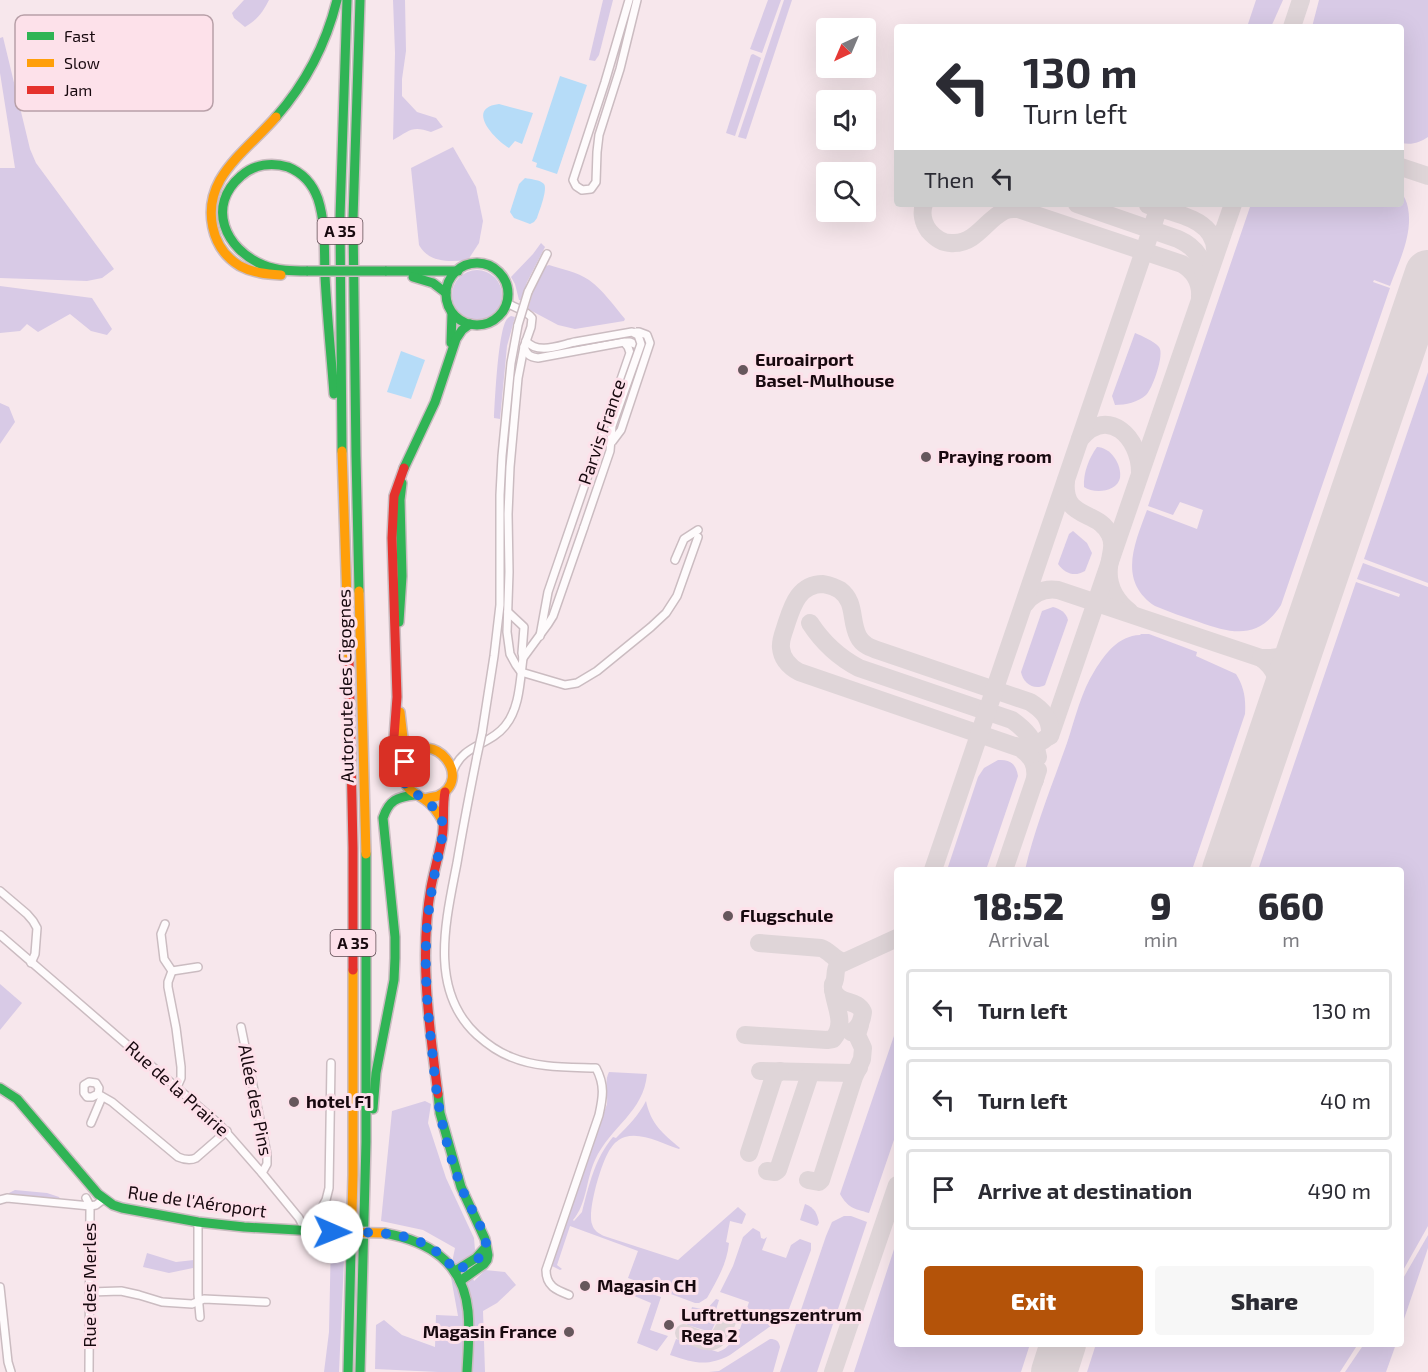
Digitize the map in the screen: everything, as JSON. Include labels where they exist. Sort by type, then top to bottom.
[{"type":"main road","points":[[337,0],[320,50],[302,84],[279,114],[224,172],[216,185],[211,202],[211,222],[215,236],[223,250],[234,262],[249,270],[267,275],[458,271]]},
{"type":"main road","name":"Autoroute des Cigognes","points":[[347,0],[340,217],[342,462],[353,848],[353,1175],[348,1372]]},
{"type":"main road","name":"Autoroute des Cigognes","points":[[360,0],[352,219],[366,848],[366,1142],[360,1372]]},
{"type":"main road","points":[[308,274],[262,265],[238,250],[230,240],[222,220],[223,202],[232,183],[243,173],[264,165],[285,166],[303,176],[317,196],[322,220],[329,330],[342,462]]},
{"type":"main road","points":[[478,264],[494,268],[501,275],[508,292],[507,303],[492,321],[486,324],[470,324],[452,313],[447,304],[446,293],[450,281],[458,271],[463,267],[478,264]]},
{"type":"main road","points":[[385,273],[428,280],[446,293]]},
{"type":"main road","points":[[450,354],[452,313]]},
{"type":"main road","points":[[405,762],[394,736],[397,697],[392,538],[394,496],[396,484],[435,402],[450,354],[459,334],[470,324]]},
{"type":"main road","points":[[396,645],[402,576],[401,491],[408,462]]},
{"type":"main road","points":[[392,538],[402,551]]},
{"type":"main road","points":[[397,697],[402,738],[416,751]]},
{"type":"main road","points":[[366,1142],[395,958],[383,818],[385,809],[400,797],[419,797],[438,796],[450,786],[453,771],[446,757],[439,751],[432,749],[416,751],[405,762],[403,770],[405,784],[409,790],[419,797],[431,805],[442,820]]},
{"type":"main road","points":[[445,792],[442,835],[431,888],[427,926],[427,1009],[440,1113],[461,1186],[485,1239],[488,1255],[484,1264],[460,1281]]},
{"type":"main road","name":"Rue de l'Aéroport","points":[[0,1088],[17,1099],[94,1189],[113,1205],[198,1221],[260,1229],[384,1233],[407,1237],[431,1247],[443,1256],[455,1271],[467,1303],[469,1326],[467,1372]]},
{"type":"main road","points":[[455,1271],[472,1262],[486,1247]]},
{"type":"street","points":[[629,0],[573,180],[582,190],[591,189],[596,182],[599,135],[620,69],[637,0]]},
{"type":"street","points":[[547,254],[528,292],[518,325],[511,363],[500,495],[500,605],[482,733],[446,919],[444,958],[447,984],[454,1005],[464,1023],[492,1048],[530,1064],[596,1068],[602,1079],[602,1102],[599,1115],[546,1270],[549,1284],[556,1290],[569,1295]]},
{"type":"street","points":[[507,303],[529,314],[532,318],[518,378],[508,514],[507,632],[510,654],[521,672],[569,685],[597,671],[666,613],[677,596],[698,533],[684,539],[675,560]]},
{"type":"street","points":[[453,771],[461,756],[498,734],[511,717],[518,698],[524,658],[553,616],[610,451],[612,426],[640,344],[638,335],[632,332],[540,349],[525,344]]},
{"type":"street","points":[[525,344],[527,354],[538,358],[624,342],[637,345]]},
{"type":"street","name":"Parvis France","points":[[540,636],[548,592],[630,353],[624,342]]},
{"type":"street","points":[[571,523],[581,519]]},
{"type":"street","points":[[508,612],[524,627],[522,653],[524,658]]},
{"type":"street","points":[[0,891],[27,914],[37,928],[35,954],[31,963]]},
{"type":"street","points":[[165,924],[161,934],[164,959],[172,971]]},
{"type":"street","name":"Rue de la Prairie","points":[[0,935],[227,1131],[299,1218],[303,1231]]},
{"type":"street","points":[[172,971],[198,967]]},
{"type":"street","points":[[172,971],[168,987],[182,1074],[177,1087]]},
{"type":"street","name":"Allée des Pins","points":[[241,1027],[267,1154],[267,1164],[262,1173]]},
{"type":"street","points":[[317,1231],[321,1209],[329,1188],[331,1063]]},
{"type":"street","points":[[91,1123],[100,1095],[112,1102],[184,1160],[196,1158],[227,1131]]},
{"type":"street","points":[[77,1204],[94,1189]]},
{"type":"street","points":[[0,1200],[8,1198],[90,1206],[104,1199]]},
{"type":"street","name":"Rue des Merles","points":[[86,1198],[90,1206],[89,1372]]},
{"type":"street","points":[[198,1221],[200,1317]]},
{"type":"street","points":[[0,1287],[11,1372]]},
{"type":"street","points":[[90,1292],[121,1291],[162,1302],[192,1304],[204,1299],[266,1302]]},
{"type":"shaded area","points":[[244,0],[269,0],[253,22],[245,27],[234,18],[232,13]]},
{"type":"shaded area","points":[[393,0],[405,0],[406,51],[402,96],[417,112],[436,118],[443,127],[431,132],[411,130],[393,140],[395,53]]},
{"type":"shaded area","points":[[603,0],[613,0],[599,55],[595,61],[589,60]]},
{"type":"shaded area","points":[[768,0],[781,0],[762,53],[750,49]]},
{"type":"shaded area","points":[[784,0],[792,0],[746,139],[738,137]]},
{"type":"shaded area","points":[[1256,0],[1283,0],[1272,24],[1248,24]]},
{"type":"shaded area","points":[[1319,0],[1428,0],[1428,137],[1415,143],[1404,143],[1404,24],[1313,24]]},
{"type":"shaded area","points":[[3,37],[15,87],[15,111],[21,111],[30,149],[36,163],[114,269],[102,278],[87,281],[0,278],[0,168],[15,168],[0,73],[0,38]]},
{"type":"shaded area","points":[[753,54],[761,58],[735,136],[726,133]]},
{"type":"shaded area","points":[[453,147],[476,187],[483,221],[479,243],[468,260],[454,261],[434,258],[423,251],[419,245],[411,168]]},
{"type":"shaded area","points":[[1404,198],[1407,204],[1409,228],[1404,248],[1390,286],[1374,280],[1373,282],[1390,288],[1281,605],[1272,616],[1254,629],[1234,631],[1211,626],[1155,606],[1143,596],[1136,585],[1132,561],[1147,510],[1197,529],[1203,510],[1180,502],[1173,515],[1148,506],[1250,207],[1404,207]]},
{"type":"shaded area","points":[[541,243],[545,247],[519,300],[511,277]]},
{"type":"shaded area","points":[[549,265],[589,280],[608,298],[625,319],[624,321],[575,329],[558,325],[528,309],[544,267]]},
{"type":"shaded area","points":[[482,270],[495,277],[501,285],[501,305],[495,313],[487,319],[472,320],[459,313],[453,305],[452,290],[459,277],[467,271]]},
{"type":"shaded area","points":[[0,286],[92,298],[112,329],[107,335],[91,331],[70,314],[38,332],[27,324],[20,331],[0,333]]},
{"type":"shaded area","points":[[511,316],[515,317],[507,346],[500,419],[494,418],[497,366],[504,326]]},
{"type":"shaded area","points":[[1135,333],[1159,347],[1157,372],[1146,395],[1132,403],[1115,405],[1112,396]]},
{"type":"shaded area","points":[[1428,372],[1428,583],[1364,559]]},
{"type":"shaded area","points":[[0,403],[9,407],[15,422],[0,444]]},
{"type":"shaded area","points":[[1097,447],[1106,450],[1114,457],[1119,467],[1120,478],[1118,483],[1110,489],[1093,491],[1084,487],[1084,476]]},
{"type":"shaded area","points":[[1073,531],[1087,543],[1092,553],[1085,571],[1078,574],[1067,572],[1058,564],[1069,534]]},
{"type":"shaded area","points":[[1363,563],[1428,587],[1428,1226],[1404,1269],[1404,867],[1259,867],[1356,582],[1399,597],[1400,594],[1357,579]]},
{"type":"shaded area","points":[[1053,607],[1062,611],[1068,620],[1045,685],[1037,687],[1027,683],[1021,672],[1042,611]]},
{"type":"shaded area","points":[[1149,634],[1197,652],[1196,656],[1236,674],[1244,693],[1245,714],[1193,867],[1026,867],[1039,822],[1090,678],[1113,647],[1125,638]]},
{"type":"shaded area","points":[[998,760],[1006,760],[1016,768],[1018,776],[987,867],[948,867],[978,777],[984,768]]},
{"type":"shaded area","points":[[0,984],[22,1003],[0,1030]]},
{"type":"shaded area","points":[[894,1036],[894,1140],[869,1213],[852,1207],[840,1194]]},
{"type":"shaded area","points":[[609,1072],[647,1074],[645,1087],[633,1109],[601,1148],[592,1167],[581,1207],[573,1220],[582,1212],[593,1172],[607,1145],[613,1137],[616,1138],[629,1125],[646,1101],[658,1128],[680,1148],[638,1136],[625,1137],[615,1143],[607,1154],[596,1185],[592,1224],[596,1232],[604,1236],[678,1260],[738,1207],[746,1214],[742,1224],[730,1221],[726,1242],[729,1243],[728,1251],[724,1265],[707,1298],[699,1303],[628,1278],[638,1251],[570,1226],[557,1265],[562,1269],[552,1266],[607,1104],[606,1083]]},
{"type":"shaded area","points":[[425,1101],[431,1104],[428,1123],[446,1178],[474,1238],[475,1250],[467,1261],[474,1281],[485,1270],[505,1272],[516,1285],[497,1303],[483,1311],[485,1372],[375,1369],[376,1325],[384,1320],[402,1335],[435,1347],[436,1315],[458,1316],[450,1272],[455,1248],[423,1230],[381,1221],[392,1111]]},
{"type":"shaded area","points":[[15,1190],[47,1193],[61,1200],[10,1196],[9,1193]]},
{"type":"shaded area","points":[[805,1204],[811,1207],[816,1214],[819,1223],[817,1226],[800,1220]]},
{"type":"shaded area","points":[[844,1216],[867,1222],[817,1372],[780,1372],[826,1236],[832,1222]]},
{"type":"shaded area","points":[[753,1228],[760,1232],[761,1238],[767,1237],[762,1250],[786,1258],[791,1245],[800,1239],[811,1243],[811,1250],[789,1309],[779,1320],[722,1359],[700,1362],[670,1355],[676,1339],[718,1352],[728,1346],[736,1329],[740,1329],[749,1302],[720,1292],[733,1266],[743,1237]]},
{"type":"shaded area","points":[[1428,1235],[1428,1248],[1404,1319],[1404,1277]]},
{"type":"shaded area","points":[[331,1238],[345,1238],[339,1372],[324,1372],[329,1332]]},
{"type":"shaded area","points":[[894,1249],[894,1347],[1029,1347],[1021,1372],[854,1372]]},
{"type":"shaded area","points":[[147,1253],[176,1262],[194,1260],[193,1268],[169,1273],[143,1267]]},
{"type":"shaded area","points":[[637,1289],[661,1297],[650,1330],[668,1336],[657,1351],[637,1343],[651,1303],[632,1295]]},
{"type":"shaded area","points":[[716,1299],[719,1300],[713,1319],[716,1321],[711,1332],[687,1325],[692,1307],[706,1310]]},
{"type":"shaded area","points":[[770,1339],[777,1341],[780,1347],[773,1372],[709,1372],[719,1371]]},
{"type":"shaded area","points":[[1095,1347],[1356,1347],[1340,1372],[1087,1372]]},
{"type":"shaded area","points":[[1362,1347],[1395,1347],[1386,1372],[1345,1372]]},
{"type":"water","points":[[560,76],[587,85],[557,174],[536,167],[537,163],[532,161]]},
{"type":"water","points":[[499,104],[533,113],[522,144],[515,141],[509,148],[490,131],[483,117],[484,111]]},
{"type":"water","points":[[525,178],[540,182],[545,187],[537,218],[530,224],[514,218],[510,212],[519,184]]},
{"type":"water","points":[[401,351],[425,360],[411,399],[387,392]]},
{"type":"taxiway","points":[[1293,24],[1301,0]]},
{"type":"taxiway","points":[[1404,168],[1428,176]]},
{"type":"taxiway","points":[[923,207],[925,225],[931,234],[950,243],[969,239],[1004,211],[1018,209],[1182,264],[1196,278],[1200,297]]},
{"type":"taxiway","points":[[1086,207],[1184,242],[1199,256],[1204,282]]},
{"type":"taxiway","points":[[1155,207],[1193,219],[1202,225],[1210,233],[1215,255]]},
{"type":"taxiway","points":[[934,867],[1159,207]]},
{"type":"taxiway","points":[[1050,736],[1232,207]]},
{"type":"taxiway","points":[[1080,439],[1091,429],[1101,425],[1120,430],[1135,448],[1140,472]]},
{"type":"taxiway","points":[[1066,481],[1066,494],[1070,503],[1075,509],[1098,521],[1110,535],[1112,547],[1109,580],[1117,598],[1130,612]]},
{"type":"taxiway","points":[[1016,746],[1034,745],[1050,735],[1048,720],[1035,705],[867,646],[858,636],[848,600],[836,588],[823,584],[814,585],[797,598],[788,618],[781,645],[783,656],[793,668],[1020,748],[1033,761],[1035,780]]},
{"type":"taxiway","points":[[1025,604],[1039,592],[1058,590],[1261,658]]},
{"type":"taxiway","points":[[810,623],[832,649],[859,668],[1012,720],[1029,736],[1035,745],[1038,757]]},
{"type":"taxiway","points":[[1280,708],[1278,680],[1261,658],[1276,658],[1292,652],[1305,636]]},
{"type":"taxiway","points":[[1005,867],[1038,770]]},
{"type":"taxiway","points":[[745,1035],[833,1039],[839,1027],[839,1014],[833,986],[838,965],[894,939]]},
{"type":"taxiway","points":[[759,943],[821,948],[844,962]]},
{"type":"taxiway","points":[[833,990],[840,998],[856,1005],[863,1012],[860,1024],[851,1032]]},
{"type":"taxiway","points":[[808,1180],[819,1182],[821,1180],[854,1077],[862,1059],[863,1048],[857,1035],[860,1025]]},
{"type":"taxiway","points":[[760,1071],[851,1073],[859,1068]]},
{"type":"taxiway","points":[[749,1153],[774,1076],[780,1071]]},
{"type":"taxiway","points":[[767,1171],[778,1170],[812,1073]]},
{"type":"taxiway","points":[[833,1372],[894,1194]]},
{"type":"taxiway","points":[[684,1333],[705,1341],[715,1340],[727,1321]]},
{"type":"runway","points":[[1226,867],[1428,273]]},
{"type":"runway","points":[[1054,1372],[1062,1347]]},
{"type":"traffic: fast","points":[[276,117],[297,91],[314,62],[337,0]]},
{"type":"traffic: fast","points":[[342,451],[340,217],[347,0]]},
{"type":"traffic: fast","points":[[359,591],[353,219],[360,0]]},
{"type":"traffic: fast","points":[[308,271],[279,270],[263,265],[250,258],[230,238],[225,226],[224,200],[230,188],[246,172],[263,165],[288,167],[307,180],[318,199],[323,228],[334,394]]},
{"type":"traffic: fast","points":[[477,263],[499,272],[508,294],[499,316],[477,325],[455,316],[446,294],[455,272],[477,263]]},
{"type":"traffic: fast","points":[[308,271],[385,271]]},
{"type":"traffic: fast","points":[[385,271],[458,271]]},
{"type":"traffic: fast","points":[[413,277],[433,283],[446,293]]},
{"type":"traffic: fast","points":[[451,343],[452,313]]},
{"type":"traffic: fast","points":[[404,468],[435,402],[456,339],[470,324]]},
{"type":"traffic: fast","points":[[399,622],[402,576],[400,500],[402,483]]},
{"type":"traffic: fast","points":[[373,1109],[376,1073],[394,980],[395,958],[383,818],[391,803],[403,797],[415,795]]},
{"type":"traffic: fast","points":[[360,1372],[366,1142],[366,854]]},
{"type":"traffic: fast","points":[[0,1088],[17,1099],[98,1194],[113,1205],[198,1222],[332,1232]]},
{"type":"traffic: fast","points":[[438,1094],[440,1113],[461,1187],[485,1239],[488,1255],[484,1264],[460,1281]]},
{"type":"traffic: fast","points":[[384,1233],[429,1248],[451,1267],[459,1279],[468,1311],[467,1372]]},
{"type":"traffic: fast","points":[[455,1271],[476,1258],[486,1247]]},
{"type":"traffic: fast","points":[[348,1372],[351,1250]]},
{"type":"traffic: slow","points":[[276,117],[239,155],[220,180],[215,191],[211,215],[216,239],[230,258],[250,270],[281,275]]},
{"type":"traffic: slow","points":[[342,451],[349,661]]},
{"type":"traffic: slow","points":[[359,591],[366,854]]},
{"type":"traffic: slow","points":[[400,712],[403,738],[416,751]]},
{"type":"traffic: slow","points":[[424,799],[426,799],[438,796],[448,788],[452,778],[451,768],[446,759],[438,752],[428,748],[418,750],[408,758],[403,769],[403,777],[408,788],[414,793],[421,797],[425,799],[430,804],[436,810],[442,820]]},
{"type":"traffic: slow","points":[[351,1250],[353,970]]},
{"type":"traffic: slow","points":[[332,1232],[384,1233]]},
{"type":"traffic: jam","points":[[404,468],[394,496],[392,538],[397,697],[394,737],[405,762]]},
{"type":"traffic: jam","points":[[349,661],[353,970]]},
{"type":"traffic: jam","points":[[438,1094],[431,1042],[426,939],[431,887],[443,832],[445,792]]},
{"type":"place","name":"Euroairport Basel-Mulhouse","points":[[743,370]]},
{"type":"place","name":"Praying room","points":[[926,457]]},
{"type":"place","name":"Flugschule","points":[[728,916]]},
{"type":"place","name":"hotel F1","points":[[294,1102]]},
{"type":"place","name":"Magasin CH","points":[[585,1286]]},
{"type":"place","name":"Luftrettungszentrum Rega 2","points":[[669,1325]]},
{"type":"place","name":"Magasin France","points":[[569,1332]]},
{"type":"route","points":[[332,1232],[399,1234],[416,1239],[443,1256],[455,1271],[472,1262],[486,1247],[485,1239],[461,1186],[440,1113],[427,1009],[427,926],[431,888],[442,835],[442,820],[431,805],[415,795],[405,784],[403,777],[405,762]]}]
